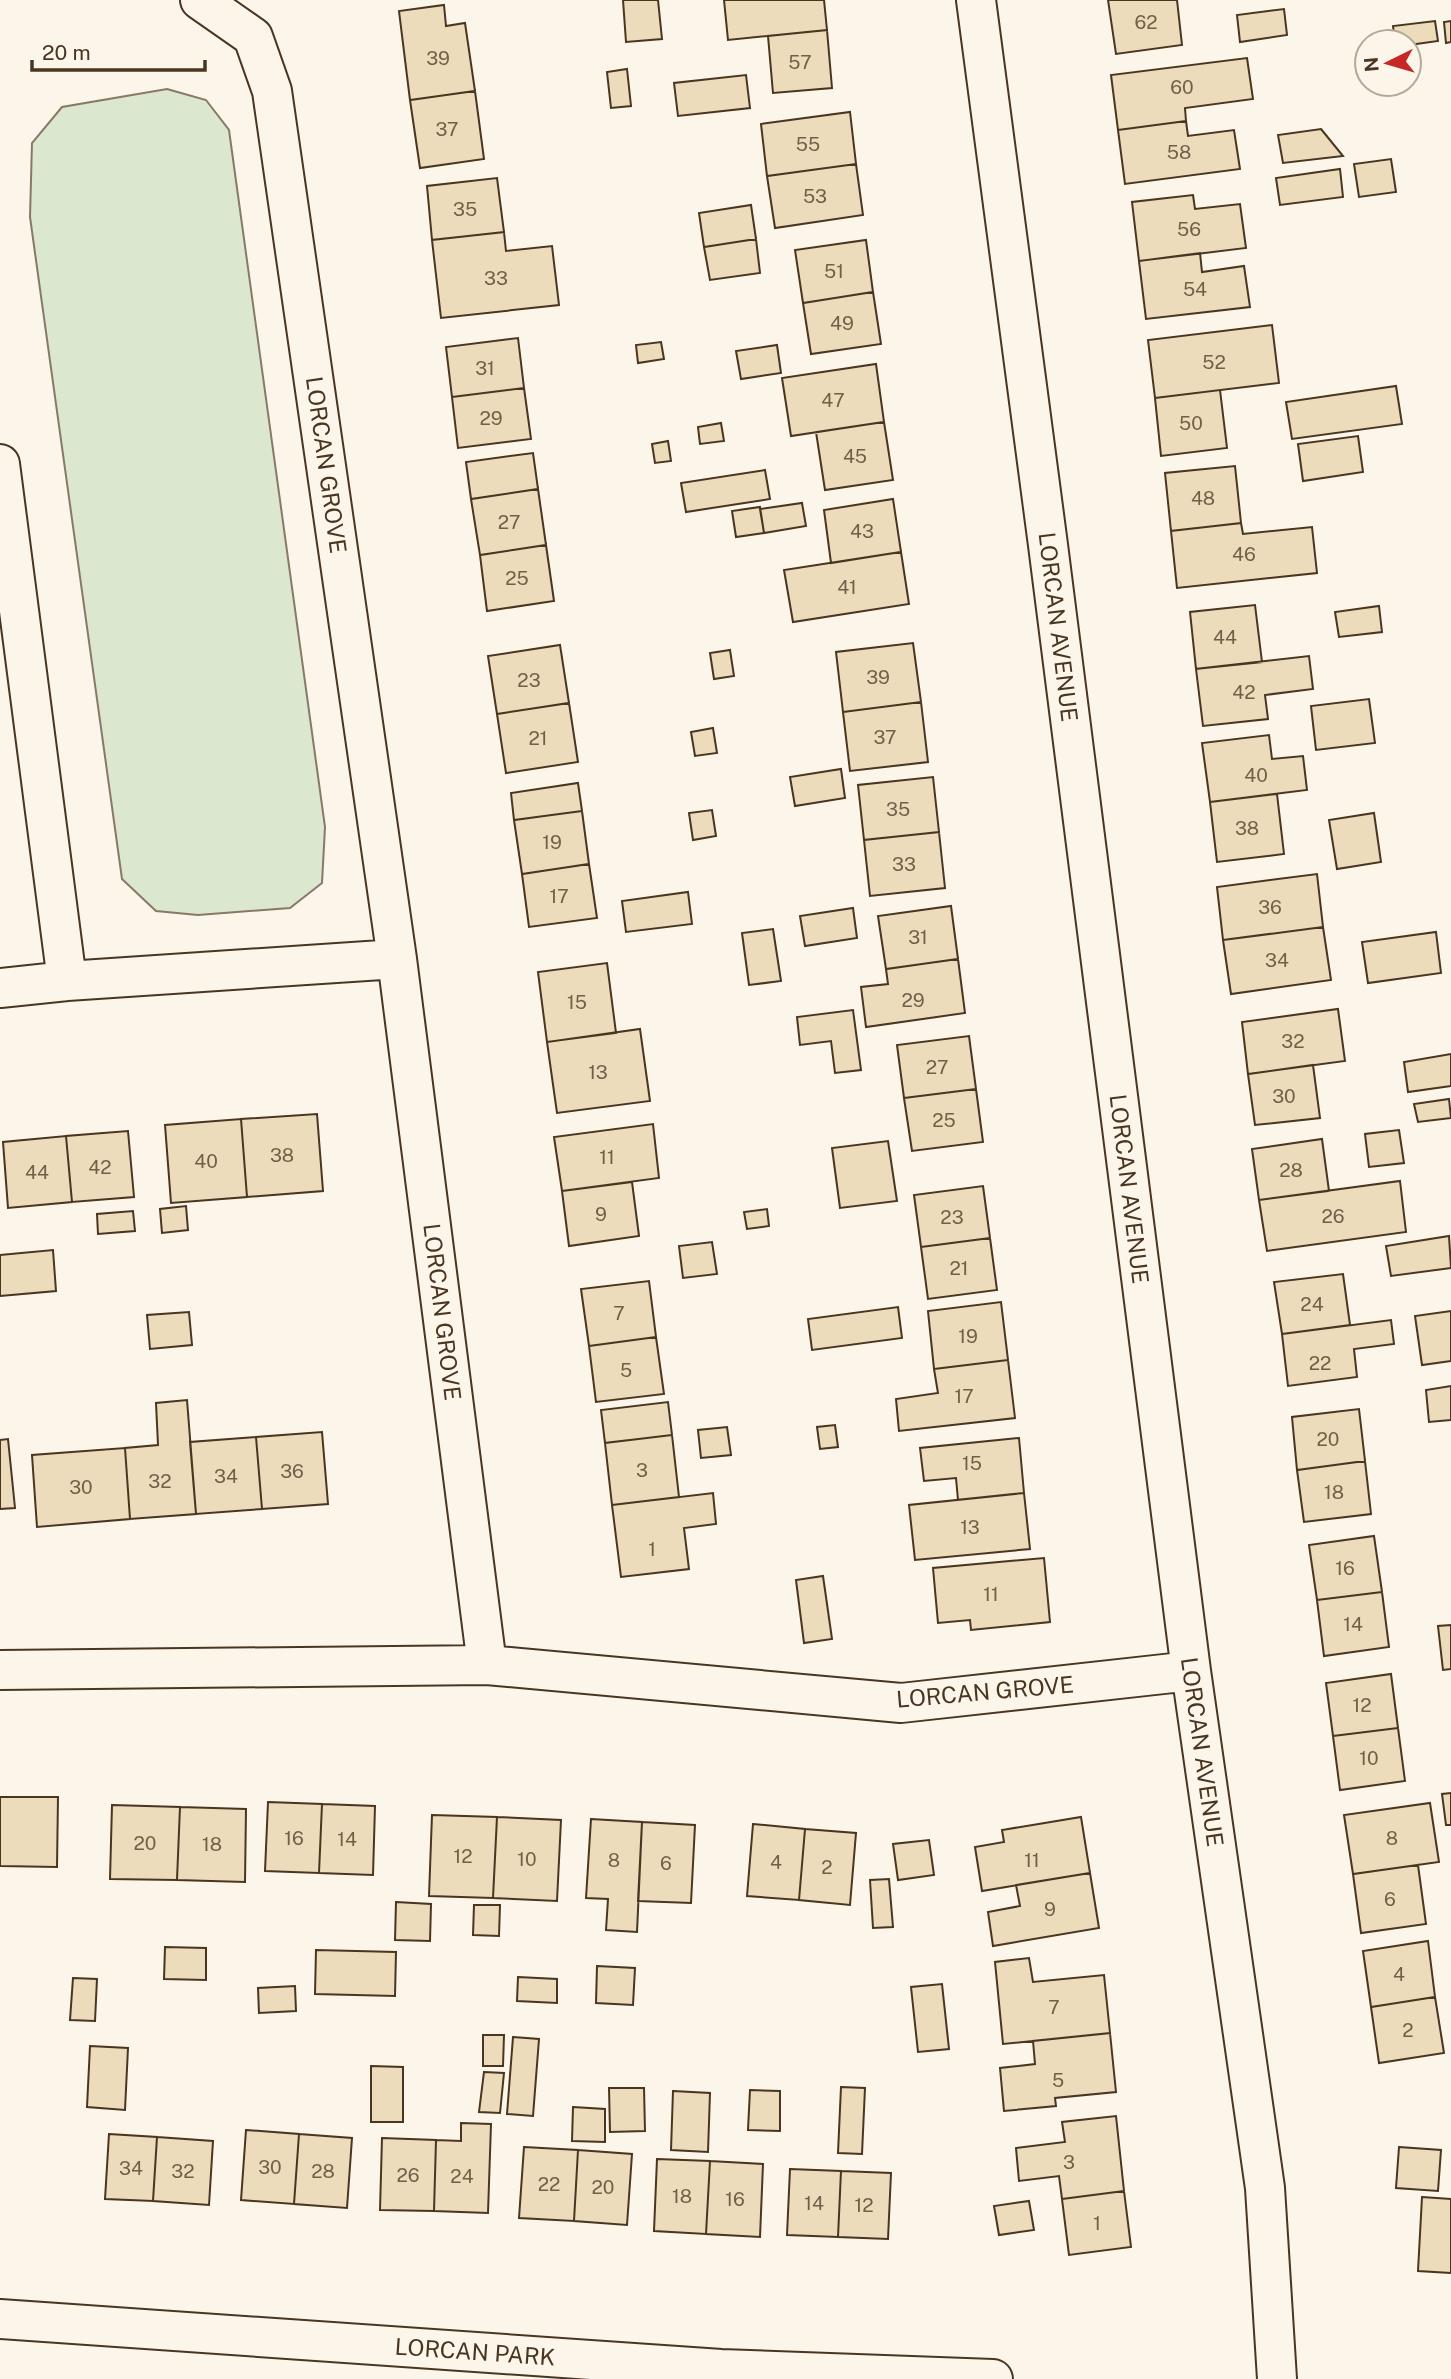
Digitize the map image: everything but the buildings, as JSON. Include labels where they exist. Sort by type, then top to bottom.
[{"type":"street","name":"LORCAN GROVE","points":[[200,0],[253,37],[272,91],[397,959],[486,1665]]},
{"type":"street","name":"LORCAN AVENUE","points":[[976,0],[1191,1671],[1265,2188],[1277,2379]]},
{"type":"street","points":[[0,464],[67,981]]},
{"type":"street","points":[[0,988],[67,981],[397,959]]},
{"type":"street","name":"LORCAN GROVE","points":[[0,1670],[486,1665],[901,1703],[1191,1671]]},
{"type":"street","name":"LORCAN PARK","points":[[0,2319],[721,2369],[993,2379]]},
{"type":"green space","points":[[167,89],[206,100],[229,130],[325,827],[322,883],[290,908],[198,915],[156,911],[122,879],[30,217],[32,143],[62,107]]}]
